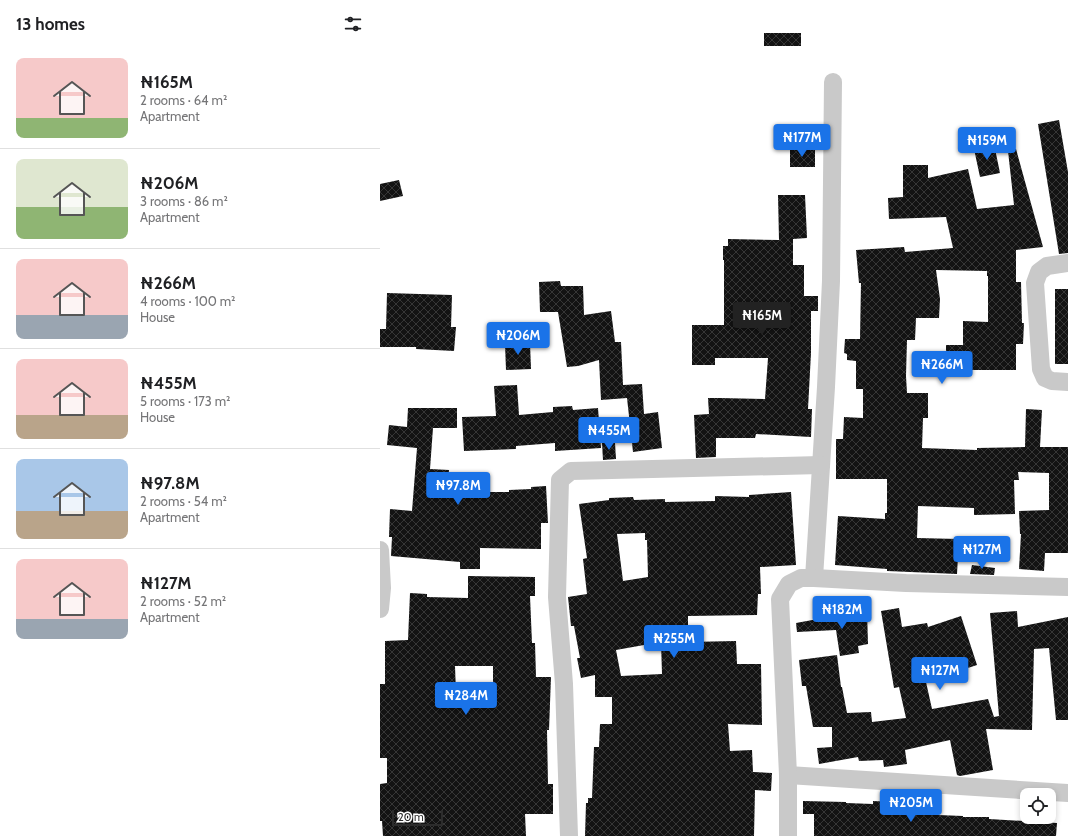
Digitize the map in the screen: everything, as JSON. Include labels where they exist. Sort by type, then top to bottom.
[{"type":"street","points":[[814,578],[831,281],[832,82]]},
{"type":"street","points":[[1068,263],[1047,266],[1039,272],[1035,283],[1041,369],[1045,378],[1052,382],[1068,382]]},
{"type":"street","points":[[569,836],[564,684],[557,597],[560,480],[571,471],[821,465]]},
{"type":"street","points":[[380,550],[382,588],[380,609]]},
{"type":"street","points":[[788,836],[788,775],[780,600],[789,584],[801,578],[814,578],[906,583],[1068,587]]},
{"type":"street","points":[[788,775],[1068,793]]},
{"type":"building","points":[[764,33],[801,33],[801,46],[764,46]]},
{"type":"building","points":[[1059,120],[1068,172],[1068,253],[1059,254],[1038,124]]},
{"type":"building","points":[[994,144],[1000,173],[980,177],[974,149]]},
{"type":"building","points":[[790,148],[815,148],[815,167],[790,167]]},
{"type":"building","points":[[1016,149],[1043,247],[1016,250],[1016,282],[1021,282],[1022,323],[1024,323],[1023,344],[1016,344],[1016,370],[958,370],[958,364],[946,364],[946,345],[963,345],[963,321],[988,322],[988,276],[987,271],[936,270],[940,299],[939,318],[916,318],[915,340],[907,340],[907,393],[928,393],[928,418],[923,418],[922,448],[977,450],[977,448],[1025,447],[1026,409],[1042,410],[1040,447],[1068,447],[1068,553],[1045,553],[1044,571],[1019,569],[1021,534],[1019,511],[1049,510],[1049,473],[1018,472],[1019,480],[1014,480],[1015,514],[974,515],[974,508],[918,506],[917,538],[959,539],[957,574],[887,571],[887,569],[835,565],[838,516],[885,519],[885,513],[887,513],[887,479],[836,479],[836,439],[843,439],[844,417],[863,418],[863,389],[856,389],[856,361],[847,360],[847,354],[844,353],[845,339],[860,339],[861,283],[859,283],[856,250],[904,247],[905,252],[953,248],[946,217],[889,219],[888,198],[903,197],[903,165],[928,165],[928,178],[968,169],[977,209],[1014,205],[1008,151]]},
{"type":"building","points":[[399,180],[403,196],[380,201],[380,184]]},
{"type":"building","points":[[778,195],[805,195],[807,238],[793,239],[793,265],[804,265],[804,296],[818,296],[818,311],[811,311],[811,353],[808,409],[812,409],[811,437],[756,434],[755,438],[716,438],[716,457],[696,458],[694,415],[709,414],[708,398],[765,399],[768,358],[715,358],[715,365],[692,365],[692,325],[724,325],[723,246],[728,246],[728,239],[779,240]]},
{"type":"building","points":[[560,281],[561,286],[583,286],[584,315],[611,311],[615,342],[621,342],[623,385],[642,384],[644,414],[658,412],[662,448],[633,452],[627,398],[601,400],[599,360],[578,366],[567,367],[558,312],[540,312],[539,282]]},
{"type":"building","points":[[1055,289],[1068,289],[1068,364],[1055,364]]},
{"type":"building","points":[[387,293],[452,295],[451,327],[456,327],[454,351],[416,349],[416,347],[380,347],[380,329],[386,329]]},
{"type":"building","points":[[530,343],[531,369],[506,370],[505,344]]},
{"type":"building","points":[[517,385],[519,415],[553,412],[553,407],[572,406],[573,410],[598,408],[601,448],[555,451],[555,443],[516,446],[516,449],[464,451],[462,417],[496,416],[494,386]]},
{"type":"building","points":[[408,408],[457,408],[457,428],[433,428],[430,469],[449,470],[447,490],[482,489],[482,492],[509,492],[509,490],[531,489],[531,487],[546,486],[548,523],[541,523],[541,549],[480,548],[480,569],[460,569],[460,562],[391,556],[392,537],[389,537],[390,509],[412,511],[417,448],[387,445],[389,425],[407,427]]},
{"type":"building","points":[[602,443],[615,443],[616,459],[603,460]]},
{"type":"building","points":[[791,492],[796,565],[760,567],[761,594],[758,594],[757,615],[688,616],[688,642],[736,641],[737,664],[761,664],[762,725],[728,724],[730,751],[752,750],[753,772],[772,773],[771,791],[755,790],[754,836],[585,836],[586,803],[588,803],[588,798],[592,798],[594,747],[599,747],[600,724],[612,724],[612,697],[595,697],[595,675],[581,678],[577,658],[580,658],[574,626],[571,626],[568,597],[587,594],[583,559],[587,558],[579,504],[609,500],[609,498],[633,497],[634,500],[665,499],[665,502],[715,501],[715,496],[749,497],[749,495]],"holes":[[[645,533],[645,540],[647,540],[648,577],[623,581],[617,534]],[[661,642],[662,674],[621,676],[616,650]]]},
{"type":"building","points":[[972,565],[995,568],[994,575],[970,574]]},
{"type":"building","points":[[468,576],[535,577],[535,596],[530,596],[532,643],[535,643],[536,677],[551,677],[549,730],[547,730],[548,784],[553,784],[553,814],[525,814],[526,836],[383,836],[382,821],[380,821],[380,784],[387,783],[387,758],[380,758],[380,684],[385,684],[385,641],[408,640],[410,593],[427,594],[427,597],[468,598]],"holes":[[[455,666],[493,666],[493,692],[456,693]]]},
{"type":"building","points":[[899,608],[902,627],[927,623],[928,627],[961,616],[977,665],[937,678],[937,680],[926,682],[932,709],[988,699],[994,717],[999,716],[990,613],[1017,611],[1018,627],[1068,617],[1068,720],[1056,720],[1049,648],[1034,649],[1032,730],[986,729],[993,770],[960,776],[957,775],[950,740],[905,750],[907,764],[884,767],[883,760],[859,761],[858,757],[819,764],[817,748],[832,747],[832,727],[813,727],[806,686],[802,686],[799,660],[837,655],[841,687],[847,713],[871,712],[872,722],[906,718],[899,687],[894,688],[881,611]]},
{"type":"building","points":[[867,610],[868,644],[858,646],[859,653],[840,656],[836,630],[797,632],[796,623]]},
{"type":"building","points":[[803,801],[873,804],[873,801],[894,802],[893,811],[908,811],[963,817],[989,817],[989,819],[1020,821],[1020,824],[1057,823],[1056,836],[814,836],[814,814],[803,814]]}]
